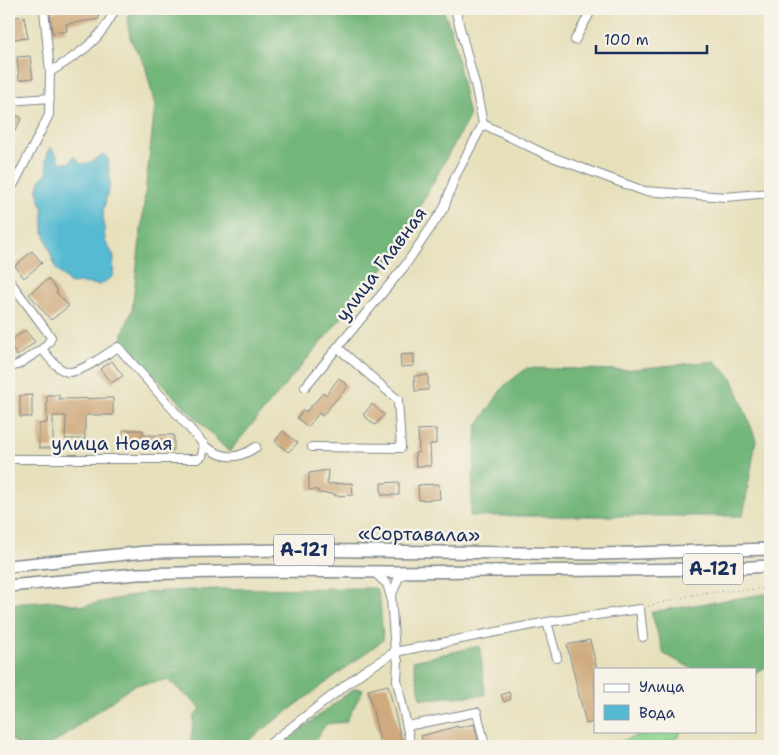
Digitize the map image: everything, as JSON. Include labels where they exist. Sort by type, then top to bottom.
[{"type":"highway","name":"«Сортавала»","points":[[9,566],[146,552],[289,550],[601,554],[770,549]]},
{"type":"highway","name":"«Сортавала»","points":[[9,586],[137,574],[264,571],[408,572],[717,569],[770,566]]},
{"type":"street","points":[[9,186],[14,184],[49,115],[50,72],[44,9]]},
{"type":"street","points":[[50,72],[81,53],[108,24],[115,9]]},
{"type":"street","points":[[454,9],[476,88],[483,124],[547,155],[644,191],[726,197],[770,193]]},
{"type":"street","points":[[575,40],[592,9]]},
{"type":"street","points":[[9,101],[50,98]]},
{"type":"street","name":"улица Главная","points":[[305,387],[404,267],[444,208],[455,177],[483,124]]},
{"type":"street","points":[[9,280],[50,337],[49,342],[42,349],[19,364],[9,368]]},
{"type":"street","points":[[42,349],[62,370],[70,372],[89,365],[118,347],[204,444],[215,453],[233,457],[245,454],[256,447]]},
{"type":"street","points":[[312,447],[401,448],[398,400],[338,347]]},
{"type":"street","name":"улица Новая","points":[[9,459],[198,459],[202,456],[204,444]]},
{"type":"street","points":[[374,572],[387,584],[391,597],[395,652],[398,661],[397,680],[411,746]]},
{"type":"street","points":[[391,597],[399,577],[408,572]]},
{"type":"street","points":[[267,746],[364,671],[395,652],[547,622],[640,608],[643,637]]},
{"type":"street","points":[[547,622],[557,658]]},
{"type":"street","points":[[407,726],[477,712],[485,746]]},
{"type":"path","points":[[640,608],[701,593],[770,588]]},
{"type":"green space","points":[[129,9],[443,9],[452,33],[469,117],[391,259],[229,452],[122,343],[123,333],[132,310],[155,106],[145,65],[131,41],[128,26]]},
{"type":"green space","points":[[715,361],[733,380],[756,440],[743,516],[470,516],[477,426],[504,386],[527,368],[623,370]]},
{"type":"green space","points":[[376,588],[380,600],[383,640],[241,746],[184,746],[191,740],[194,716],[201,708],[168,680],[134,685],[50,746],[20,746],[9,737],[9,604],[55,601],[83,606],[149,592],[216,589]]},
{"type":"green space","points":[[770,593],[770,664],[756,673],[756,668],[691,668],[664,654],[651,612]]},
{"type":"green space","points":[[480,646],[485,695],[421,699],[413,661]]},
{"type":"green space","points":[[355,688],[363,690],[346,722],[326,724],[313,744],[309,746],[279,746]]},
{"type":"green space","points":[[650,732],[680,732],[678,737],[654,746],[618,746],[615,743]]},
{"type":"water","points":[[50,147],[60,162],[70,163],[74,156],[81,164],[89,163],[104,154],[108,159],[110,184],[103,211],[105,241],[114,256],[113,276],[100,285],[70,284],[56,269],[43,230],[43,209],[37,191],[40,181],[48,171],[46,160]]},
{"type":"building","points":[[97,9],[99,19],[66,24],[67,31],[52,33],[50,12]]},
{"type":"building","points":[[24,16],[28,38],[13,39],[10,18]]},
{"type":"building","points":[[30,56],[33,78],[19,80],[17,57]]},
{"type":"building","points":[[11,112],[22,118],[13,134],[9,132]]},
{"type":"building","points":[[32,251],[42,263],[24,278],[15,266]]},
{"type":"building","points":[[48,279],[58,291],[56,292],[69,306],[51,320],[29,294]]},
{"type":"building","points":[[25,330],[35,342],[17,356],[9,342]]},
{"type":"building","points":[[414,354],[414,366],[401,367],[400,355]]},
{"type":"building","points":[[112,361],[123,376],[111,383],[100,369]]},
{"type":"building","points":[[428,375],[428,390],[415,391],[414,376]]},
{"type":"building","points":[[339,378],[348,386],[322,416],[319,413],[308,427],[297,418],[303,410],[306,412],[323,393],[326,395]]},
{"type":"building","points":[[32,395],[32,417],[20,417],[20,396]]},
{"type":"building","points":[[47,395],[59,395],[59,399],[113,398],[113,415],[85,415],[85,439],[65,439],[66,416],[53,416],[53,448],[39,448],[39,424],[47,423]]},
{"type":"building","points":[[372,404],[384,415],[375,425],[363,415]]},
{"type":"building","points":[[436,429],[436,444],[430,444],[431,466],[416,466],[415,453],[419,452],[418,430]]},
{"type":"building","points":[[123,430],[143,430],[143,435],[174,435],[174,450],[152,449],[152,442],[123,441]]},
{"type":"building","points":[[283,431],[298,443],[288,452],[275,441]]},
{"type":"building","points":[[328,470],[327,484],[352,483],[353,495],[335,496],[335,494],[318,493],[318,490],[309,490],[309,473]]},
{"type":"building","points":[[399,482],[399,495],[381,495],[381,483]]},
{"type":"building","points":[[439,484],[440,499],[419,500],[418,485]]},
{"type":"building","points":[[590,640],[597,668],[594,668],[594,721],[586,724],[567,645]]},
{"type":"building","points":[[388,685],[403,746],[381,746],[368,690]]},
{"type":"building","points":[[509,692],[511,699],[504,702],[501,695]]},
{"type":"building","points":[[474,724],[479,744],[470,746],[423,746],[421,736],[458,726],[458,728]]}]
